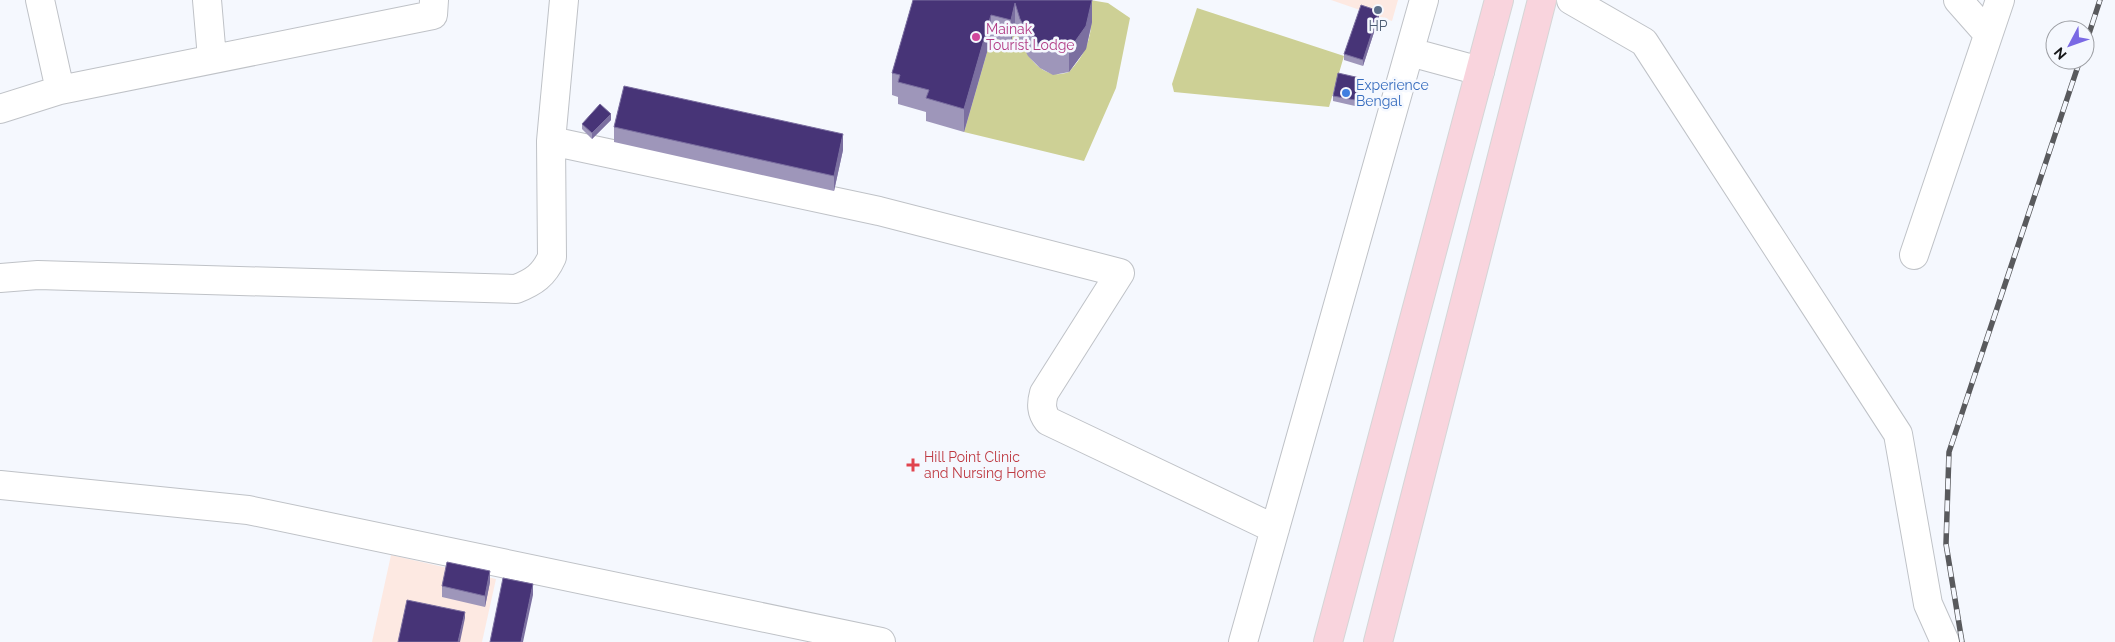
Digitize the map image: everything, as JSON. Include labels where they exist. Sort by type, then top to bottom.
[{"type":"main road","points":[[1328,642],[1499,0]]},
{"type":"main road","points":[[1378,642],[1542,0]]},
{"type":"main road","points":[[1480,71],[1521,82]]},
{"type":"street","points":[[40,0],[60,90]]},
{"type":"street","points":[[207,0],[212,58]]},
{"type":"street","points":[[0,109],[60,90],[433,15],[434,0]]},
{"type":"street","points":[[0,278],[38,276],[516,289],[537,280],[552,257],[551,141],[564,0]]},
{"type":"street","points":[[1243,642],[1424,0]]},
{"type":"street","points":[[1572,0],[1644,42],[1898,434],[1928,604],[1945,642]]},
{"type":"street","points":[[1958,0],[1988,34]]},
{"type":"street","points":[[1914,255],[2000,0]]},
{"type":"street","points":[[1410,52],[1480,71]]},
{"type":"street","points":[[551,141],[879,211],[1120,273],[1044,393],[1042,400],[1044,416],[1048,421],[1275,529]]},
{"type":"street","points":[[0,485],[248,510],[881,642]]},
{"type":"shaded area","name":"HP","points":[[1331,0],[1398,0],[1392,21]]},
{"type":"shaded area","points":[[391,555],[496,579],[482,642],[372,642]]},
{"type":"green space","points":[[1090,0],[1108,3],[1130,18],[1116,88],[1084,161],[964,132],[991,38],[1011,42],[1015,25],[1022,44],[1033,62],[1049,73],[1069,72],[1082,56],[1089,39],[1091,30]]},
{"type":"green space","points":[[1197,8],[1344,56],[1329,107],[1174,92],[1172,84]]},
{"type":"building","points":[[913,0],[1092,0],[1086,26],[1069,50],[1053,52],[1040,45],[1028,33],[1020,19],[1015,3],[1011,20],[991,15],[964,109],[926,98],[929,90],[898,82],[900,75],[892,73]]},
{"type":"building","points":[[1361,5],[1379,11],[1363,60],[1344,54]]},
{"type":"building","name":"Experience Bengal","points":[[1338,73],[1360,78],[1355,100],[1333,96]]},
{"type":"building","points":[[624,86],[843,134],[834,176],[614,127]]},
{"type":"building","points":[[600,104],[611,114],[592,133],[582,124]]},
{"type":"building","points":[[447,562],[490,571],[485,596],[442,586]]},
{"type":"building","points":[[503,578],[533,584],[521,642],[490,642]]},
{"type":"building","points":[[407,600],[465,612],[458,642],[398,642]]},
{"type":"railway","points":[[2093,20],[2100,0]]},
{"type":"railway","points":[[1962,642],[1946,544],[1949,452],[2077,70]]},
{"type":"place","name":"HP","points":[[1378,10]]},
{"type":"place","name":"Mainak Tourist Lodge","points":[[976,37]]},
{"type":"place","name":"Experience Bengal","points":[[1346,93]]},
{"type":"place","name":"Hill Point Clinic and Nursing Home","points":[[913,465]]}]
